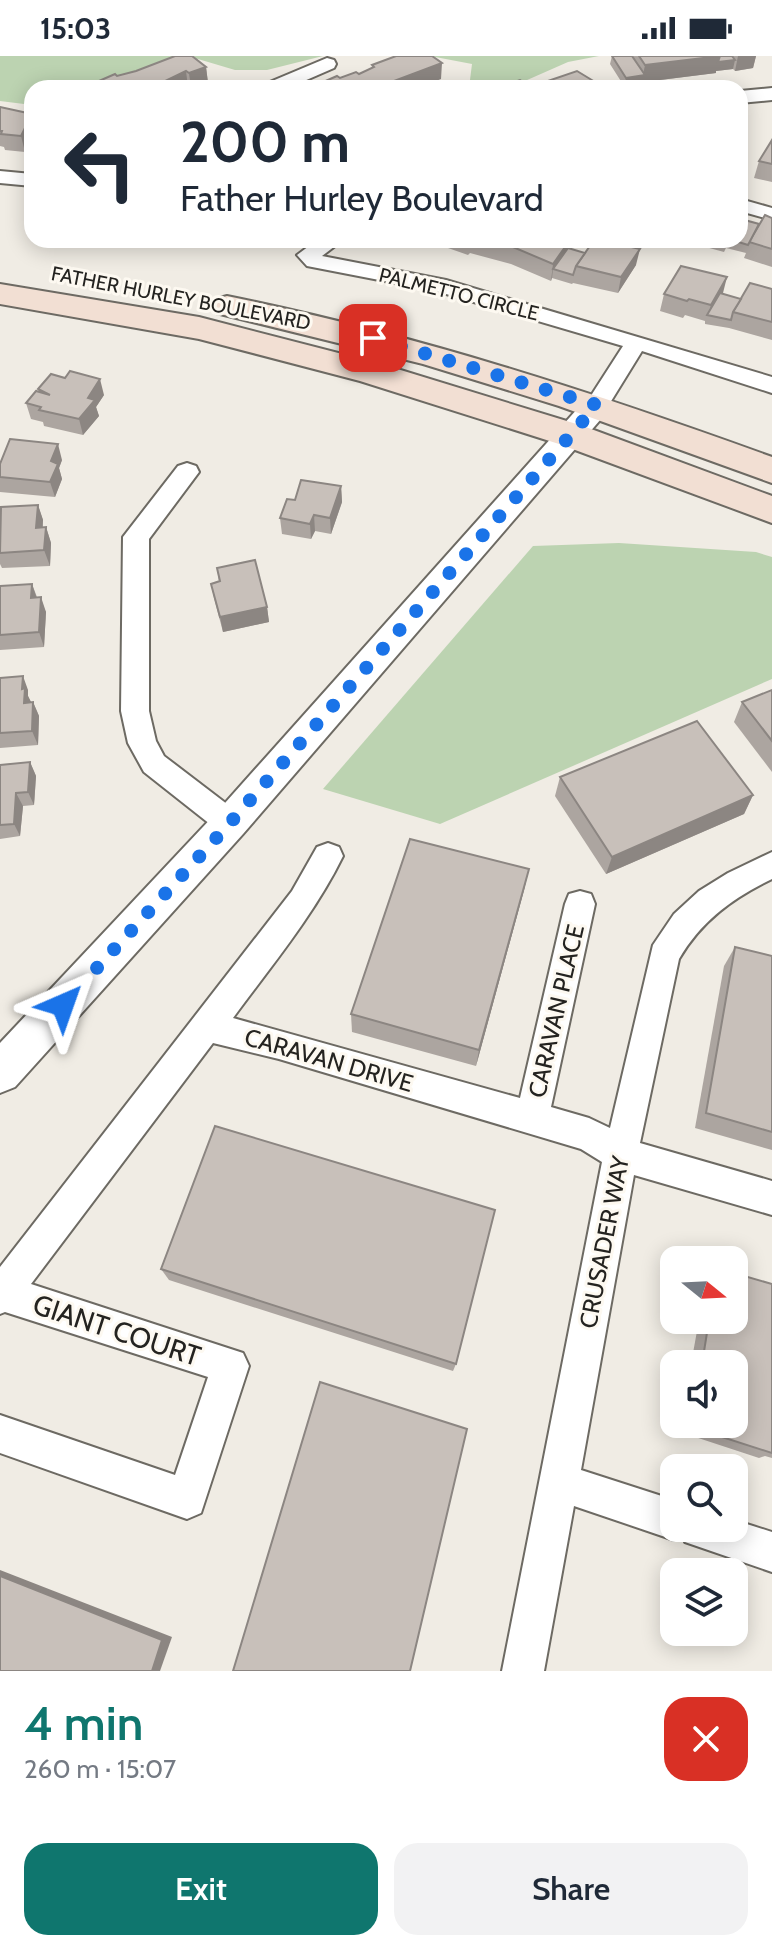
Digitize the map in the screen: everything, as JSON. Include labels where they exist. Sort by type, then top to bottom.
[{"type":"main road","name":"FATHER HURLEY BOULEVARD","points":[[0,264],[253,310],[373,338],[597,405],[772,470]]},
{"type":"main road","name":"FATHER HURLEY BOULEVARD","points":[[0,294],[225,334],[369,372],[571,435],[772,510]]},
{"type":"street","points":[[290,80],[327,64]]},
{"type":"street","points":[[748,96],[772,94]]},
{"type":"street","points":[[0,177],[24,179]]},
{"type":"street","points":[[748,207],[772,214]]},
{"type":"street","name":"PALMETTO CIRCLE","points":[[319,248],[308,255],[315,261],[438,285],[637,342],[772,385]]},
{"type":"street","points":[[0,1073],[230,823],[571,435],[597,405],[637,342]]},
{"type":"street","points":[[187,472],[136,537],[135,711],[142,743],[154,764],[230,823]]},
{"type":"street","points":[[1,1294],[303,901],[328,856]]},
{"type":"street","name":"CRUSADER WAY","points":[[523,1671],[621,1154],[664,955],[678,930],[704,902],[772,865]]},
{"type":"street","name":"CARAVAN PLACE","points":[[532,1118],[580,904]]},
{"type":"street","name":"CARAVAN DRIVE","points":[[208,1027],[279,1044],[589,1135],[621,1154],[772,1198]]},
{"type":"street","name":"GIANT COURT","points":[[0,1434],[187,1499],[230,1366],[1,1294]]},
{"type":"street","points":[[559,1482],[660,1515]]},
{"type":"street","points":[[742,1542],[772,1552]]},
{"type":"green space","points":[[0,56],[323,56],[267,70],[235,70],[198,59],[182,58],[124,80],[24,80],[24,104],[0,101]]},
{"type":"green space","points":[[430,56],[599,56],[568,62],[527,80],[470,80],[472,64]]},
{"type":"green space","points":[[619,543],[756,552],[772,557],[772,679],[440,824],[323,789],[533,546]]},
{"type":"building","points":[[175,56],[192,56],[206,67],[189,73],[186,71],[167,80],[101,80]]},
{"type":"building","points":[[396,56],[432,56],[442,63],[397,80],[328,80],[356,72],[359,74],[374,67],[372,65]]},
{"type":"building","points":[[612,56],[632,56],[645,75],[626,78]]},
{"type":"building","points":[[639,56],[720,56],[645,65]]},
{"type":"building","points":[[720,56],[732,56],[735,60],[718,62]]},
{"type":"building","points":[[577,71],[592,80],[551,80]]},
{"type":"building","points":[[0,107],[24,112],[21,136],[1,134]]},
{"type":"building","points":[[772,140],[772,164],[759,161]]},
{"type":"building","points":[[765,215],[772,218],[772,249],[749,242]]},
{"type":"building","points":[[748,221],[759,224],[748,245]]},
{"type":"building","points":[[515,248],[564,248],[553,264]]},
{"type":"building","points":[[568,248],[585,253],[573,275],[553,269]]},
{"type":"building","points":[[588,248],[640,249],[621,277],[576,266]]},
{"type":"building","points":[[681,266],[727,277],[711,305],[664,294]]},
{"type":"building","points":[[750,283],[772,289],[772,322],[733,312]]},
{"type":"building","points":[[720,293],[741,299],[731,320],[707,315]]},
{"type":"building","points":[[70,371],[100,379],[88,398],[95,400],[79,419],[39,410],[41,407],[26,403],[36,391],[50,395],[38,389],[51,374],[65,378]]},
{"type":"building","points":[[10,439],[58,444],[51,461],[58,464],[50,482],[0,477],[0,464]]},
{"type":"building","points":[[301,480],[341,486],[330,518],[314,515],[310,524],[280,518],[287,499],[295,500]]},
{"type":"building","points":[[38,505],[36,528],[46,527],[44,550],[0,553],[1,507]]},
{"type":"building","points":[[255,560],[267,607],[220,617],[211,584],[220,581],[217,568]]},
{"type":"building","points":[[32,584],[31,598],[41,597],[39,632],[0,635],[0,586]]},
{"type":"building","points":[[23,676],[24,703],[33,702],[32,731],[0,733],[0,678]]},
{"type":"building","points":[[772,690],[772,741],[742,702]]},
{"type":"building","points":[[697,721],[753,795],[612,857],[560,777]]},
{"type":"building","points":[[30,762],[28,792],[16,793],[14,824],[0,825],[0,765]]},
{"type":"building","points":[[410,839],[529,869],[479,1050],[351,1014]]},
{"type":"building","points":[[735,947],[772,956],[772,1132],[706,1113]]},
{"type":"building","points":[[215,1126],[495,1210],[456,1364],[161,1269]]},
{"type":"building","points":[[748,1277],[772,1284],[772,1453],[725,1438],[748,1438],[748,1350],[704,1350],[707,1334],[748,1334]]},
{"type":"building","points":[[320,1382],[467,1429],[410,1671],[233,1671]]},
{"type":"building","points":[[0,1576],[162,1640],[152,1671],[0,1671]]},
{"type":"route","points":[[63,1005],[230,823],[597,405],[373,338]]}]
